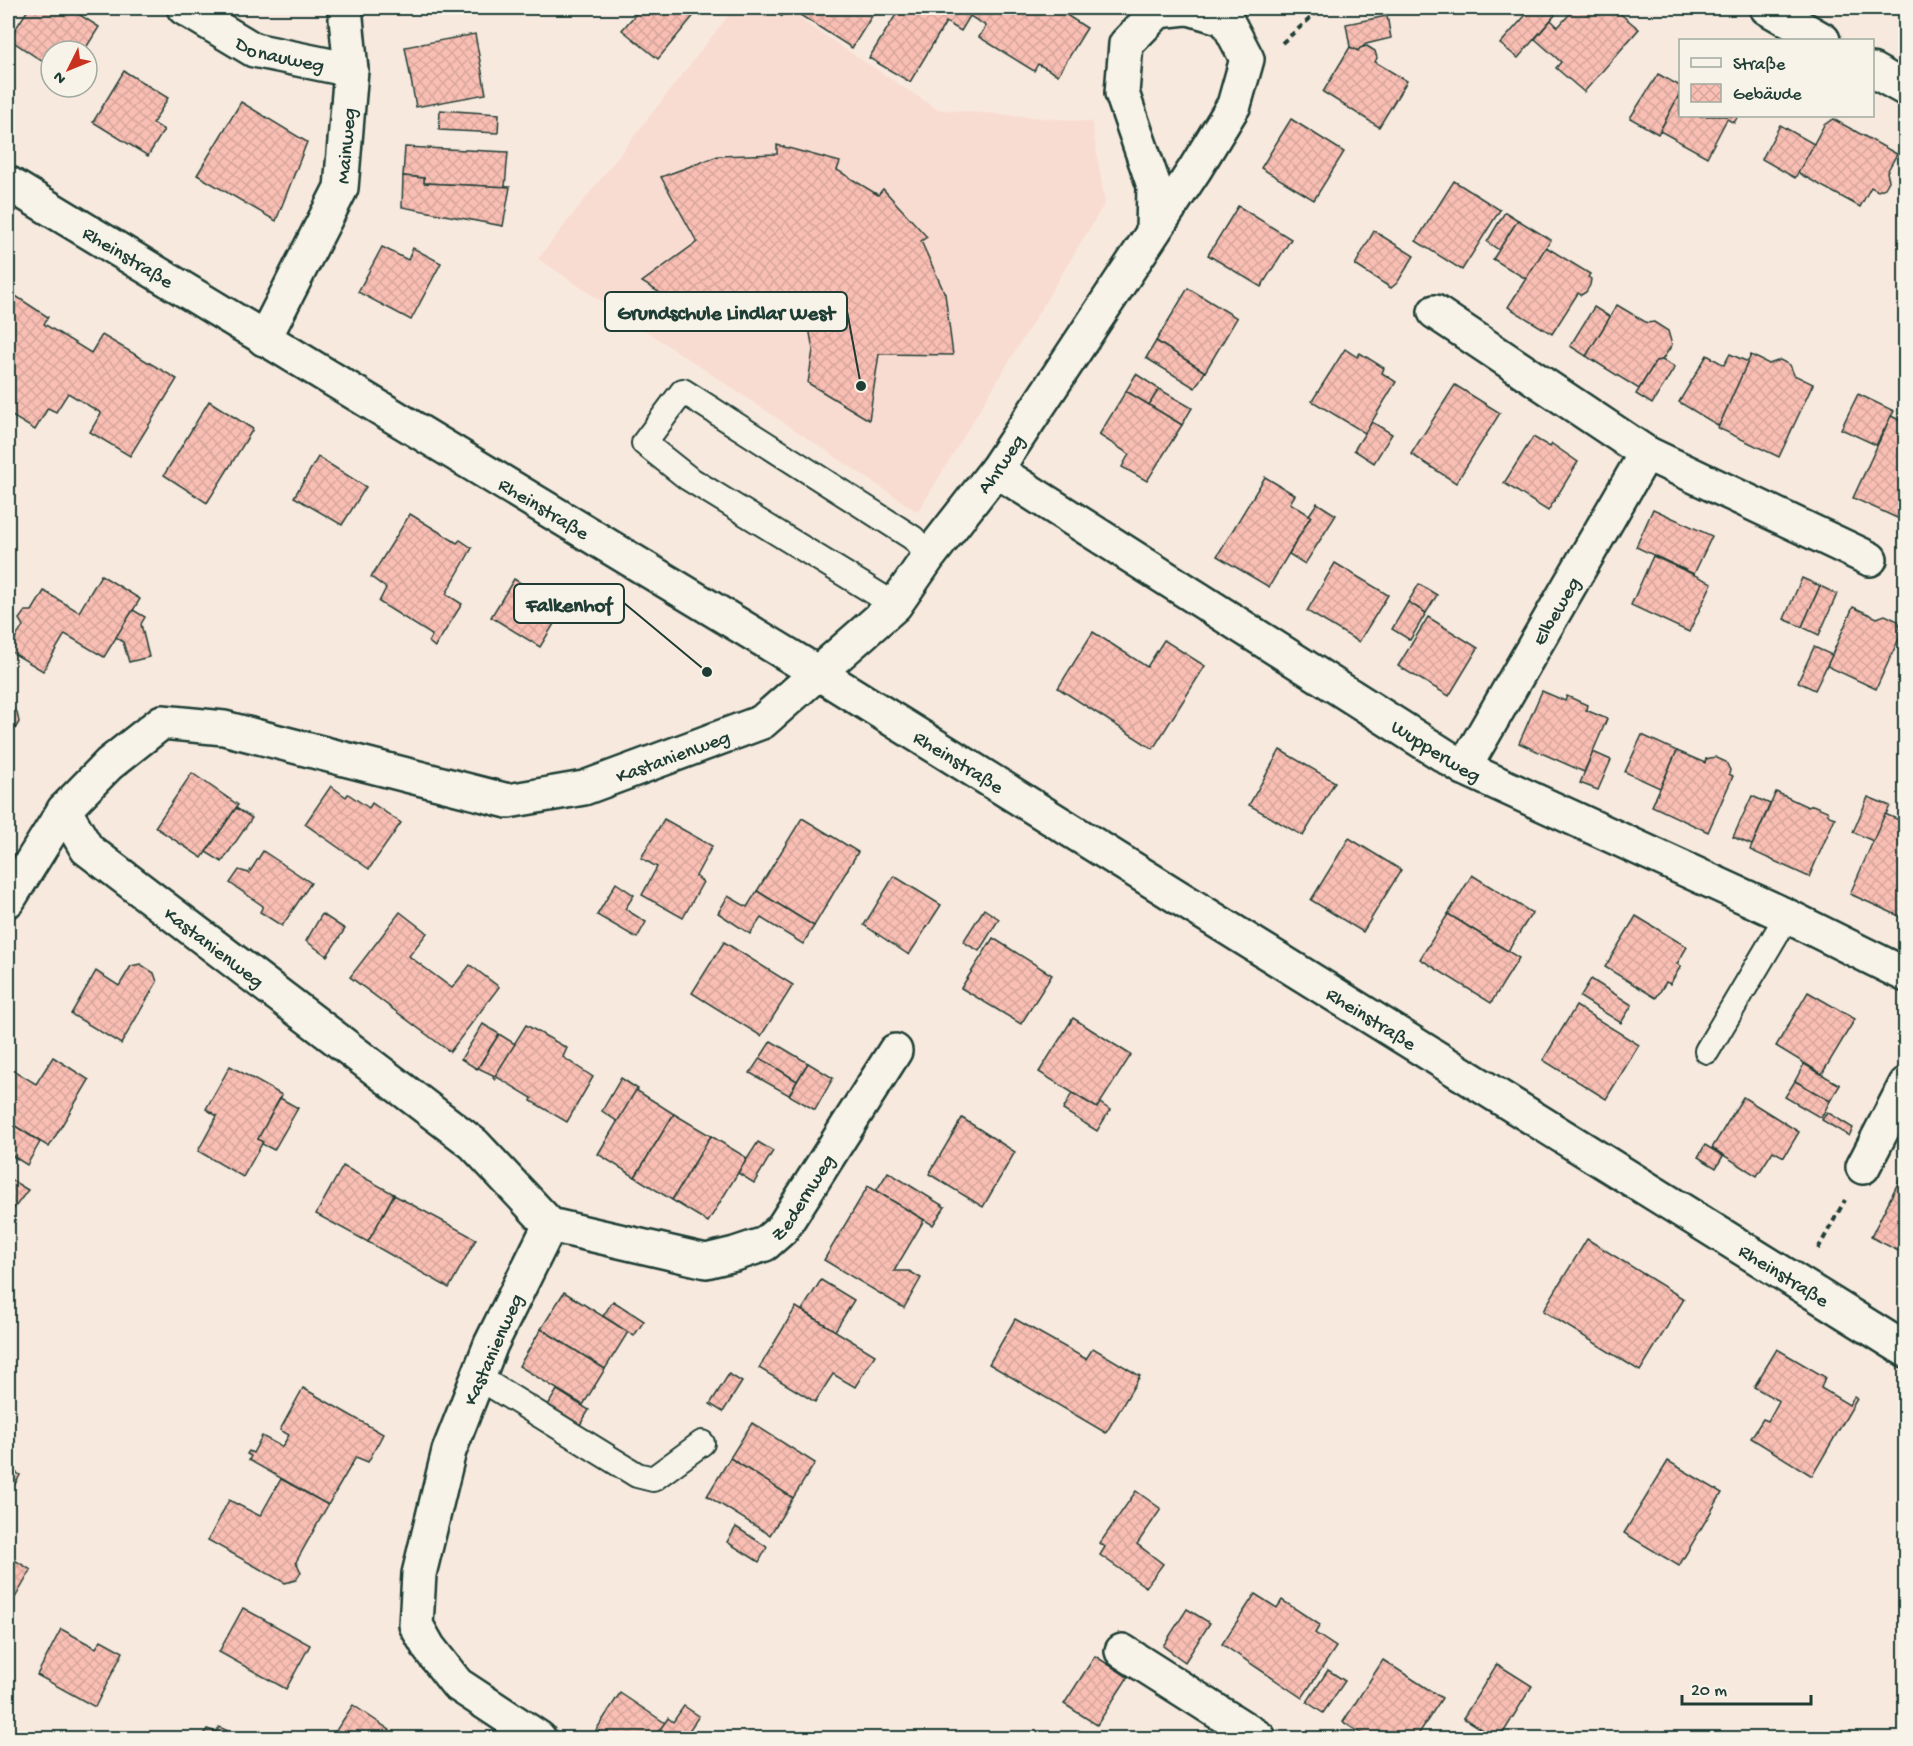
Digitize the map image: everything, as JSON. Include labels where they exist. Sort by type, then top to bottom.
[{"type":"street","name":"Donauweg","points":[[184,8],[254,50],[351,70]]},
{"type":"street","name":"Mainweg","points":[[264,339],[341,188],[351,70],[345,8]]},
{"type":"street","points":[[1153,231],[1154,186],[1122,93],[1126,44],[1158,11],[1187,8],[1226,19],[1246,59]]},
{"type":"street","points":[[1767,8],[1821,39]]},
{"type":"street","name":"Ahrweg","points":[[818,673],[895,605],[929,556],[996,470],[1195,169],[1234,105],[1246,59]]},
{"type":"street","points":[[1874,71],[1905,90]]},
{"type":"street","name":"Rheinstraße","points":[[8,183],[818,673],[1905,1350]]},
{"type":"street","points":[[1435,312],[1646,453],[1870,559]]},
{"type":"street","name":"Elbeweg","points":[[1464,768],[1646,453]]},
{"type":"street","name":"Wupperweg","points":[[996,470],[1464,768],[1787,916],[1905,975]]},
{"type":"street","name":"Kastanienweg","points":[[539,1738],[458,1684],[429,1648],[416,1624],[418,1574],[449,1451],[491,1344],[550,1225],[474,1144],[87,849],[64,810],[109,764],[162,722],[224,728],[508,801],[584,788],[762,722],[818,673]]},
{"type":"street","points":[[8,900],[64,810]]},
{"type":"street","name":"Zedernweg","points":[[550,1225],[706,1261],[765,1244],[782,1229],[896,1051]]},
{"type":"street","points":[[1863,1167],[1905,1084]]},
{"type":"street","points":[[1122,1651],[1259,1738]]},
{"type":"lane","points":[[895,605],[688,478],[644,443],[683,391],[913,538],[929,556]]},
{"type":"lane","points":[[1707,1051],[1787,916]]},
{"type":"lane","points":[[478,1377],[637,1475],[653,1479],[702,1443]]},
{"type":"path","points":[[772,8],[783,16]]},
{"type":"path","points":[[1246,59],[1276,48],[1322,8]]},
{"type":"path","points":[[1799,1284],[1863,1167]]},
{"type":"shaded area","points":[[734,8],[783,8],[937,109],[1092,122],[1105,203],[918,512],[538,259]]},
{"type":"building","points":[[29,8],[69,8],[99,27],[92,39],[39,39],[39,59],[9,39]]},
{"type":"building","points":[[641,8],[700,8],[658,59],[622,30]]},
{"type":"building","points":[[789,8],[877,8],[852,48]]},
{"type":"building","points":[[900,8],[1073,8],[1068,16],[1087,28],[1058,75],[1038,64],[1034,71],[979,37],[986,26],[970,16],[961,31],[946,22],[910,82],[869,58]]},
{"type":"building","points":[[1532,8],[1546,8],[1555,15],[1518,58],[1500,44]]},
{"type":"building","points":[[1575,8],[1601,8],[1605,11],[1613,8],[1639,29],[1584,92],[1556,68],[1561,62],[1535,39],[1551,20],[1558,27]]},
{"type":"building","points":[[1387,16],[1391,38],[1366,44],[1358,51],[1350,47],[1346,24]]},
{"type":"building","points":[[475,34],[486,94],[416,107],[405,47]]},
{"type":"building","points":[[1367,46],[1375,51],[1377,58],[1375,62],[1407,81],[1379,127],[1323,92],[1350,47],[1358,51]]},
{"type":"building","points":[[124,71],[168,98],[153,123],[164,130],[148,156],[93,122]]},
{"type":"building","points":[[1658,74],[1679,85],[1679,95],[1658,134],[1630,118]]},
{"type":"building","points":[[1679,95],[1679,117],[1737,117],[1734,123],[1727,119],[1707,157],[1660,131]]},
{"type":"building","points":[[241,102],[307,142],[276,221],[197,175]]},
{"type":"building","points":[[440,110],[499,114],[498,133],[439,130]]},
{"type":"building","points":[[1291,119],[1344,152],[1314,200],[1261,168]]},
{"type":"building","points":[[1833,119],[1897,154],[1887,172],[1889,181],[1885,188],[1878,191],[1871,187],[1860,207],[1798,173],[1824,125]]},
{"type":"building","points":[[1780,125],[1814,144],[1795,178],[1762,159]]},
{"type":"building","points":[[777,145],[840,162],[837,170],[878,195],[883,189],[927,237],[921,241],[945,294],[953,355],[879,354],[869,420],[808,383],[813,350],[810,333],[799,309],[779,297],[762,293],[746,294],[730,300],[703,319],[642,282],[697,242],[661,177],[718,156],[777,154]]},
{"type":"building","points":[[405,147],[508,152],[505,187],[424,183],[424,178],[403,176]]},
{"type":"building","points":[[403,176],[424,178],[424,183],[510,187],[503,226],[402,207]]},
{"type":"building","points":[[1454,181],[1500,210],[1462,270],[1416,241]]},
{"type":"building","points":[[1238,206],[1291,239],[1261,287],[1208,255]]},
{"type":"building","points":[[1505,212],[1518,220],[1499,250],[1487,242]]},
{"type":"building","points":[[1518,220],[1551,240],[1526,279],[1493,259]]},
{"type":"building","points":[[1374,231],[1414,256],[1397,283],[1391,288],[1355,265]]},
{"type":"building","points":[[382,247],[408,260],[413,248],[441,263],[411,320],[358,292]]},
{"type":"building","points":[[1546,247],[1590,274],[1588,277],[1591,279],[1586,292],[1581,295],[1578,293],[1552,334],[1508,307]]},
{"type":"building","points":[[1188,288],[1237,318],[1205,372],[1156,341]]},
{"type":"building","points":[[11,293],[48,317],[44,324],[91,353],[102,335],[177,379],[130,456],[90,432],[101,413],[68,393],[56,412],[48,408],[35,430],[9,414],[8,416],[8,299]]},
{"type":"building","points":[[1617,305],[1647,323],[1654,322],[1668,331],[1672,345],[1662,360],[1656,361],[1639,389],[1586,356]]},
{"type":"building","points":[[1594,307],[1610,317],[1586,356],[1570,346]]},
{"type":"building","points":[[1156,341],[1205,372],[1195,388],[1146,358]]},
{"type":"building","points":[[1345,349],[1357,357],[1360,353],[1384,368],[1382,373],[1396,382],[1365,433],[1312,401]]},
{"type":"building","points":[[1730,354],[1748,362],[1719,426],[1679,402],[1707,355],[1724,365]]},
{"type":"building","points":[[1751,355],[1769,364],[1780,360],[1790,365],[1794,375],[1813,384],[1779,457],[1718,428]]},
{"type":"building","points":[[1662,360],[1675,367],[1652,404],[1636,394],[1656,361]]},
{"type":"building","points":[[1136,374],[1159,389],[1149,405],[1126,391]]},
{"type":"building","points":[[1455,385],[1500,413],[1456,483],[1411,454]]},
{"type":"building","points":[[1159,389],[1192,408],[1182,425],[1149,405]]},
{"type":"building","points":[[1126,391],[1182,425],[1147,481],[1122,467],[1129,454],[1099,435]]},
{"type":"building","points":[[1858,394],[1894,411],[1876,445],[1841,429]]},
{"type":"building","points":[[209,401],[253,429],[207,503],[164,475]]},
{"type":"building","points":[[1891,416],[1906,423],[1906,522],[1853,498]]},
{"type":"building","points":[[1372,422],[1392,434],[1374,463],[1354,450]]},
{"type":"building","points":[[1533,437],[1550,447],[1552,444],[1578,462],[1548,511],[1504,483]]},
{"type":"building","points":[[318,457],[366,487],[342,525],[294,497]]},
{"type":"building","points":[[1265,477],[1295,495],[1290,503],[1311,516],[1269,587],[1217,556]]},
{"type":"building","points":[[1317,503],[1336,515],[1305,564],[1289,554]]},
{"type":"building","points":[[1653,509],[1712,536],[1694,574],[1636,547]]},
{"type":"building","points":[[410,514],[457,543],[460,540],[472,548],[446,594],[462,604],[435,647],[429,642],[432,635],[379,602],[386,588],[371,577]]},
{"type":"building","points":[[1653,556],[1712,583],[1689,632],[1631,605]]},
{"type":"building","points":[[1335,563],[1388,595],[1359,642],[1307,611]]},
{"type":"building","points":[[101,575],[140,599],[104,657],[65,634],[43,671],[8,650],[23,626],[19,619],[25,611],[32,611],[44,591],[79,612]]},
{"type":"building","points":[[1802,578],[1820,586],[1802,627],[1784,619]]},
{"type":"building","points":[[514,579],[563,609],[540,647],[491,617]]},
{"type":"building","points":[[1419,584],[1437,595],[1426,613],[1408,602]]},
{"type":"building","points":[[1820,586],[1837,594],[1819,635],[1802,627]]},
{"type":"building","points":[[1408,602],[1426,613],[1410,640],[1392,629]]},
{"type":"building","points":[[1853,607],[1877,618],[1885,615],[1898,621],[1902,632],[1876,689],[1827,666]]},
{"type":"building","points":[[133,610],[145,617],[141,624],[149,657],[129,662],[123,642],[116,637]]},
{"type":"building","points":[[1428,617],[1478,648],[1449,696],[1398,666]]},
{"type":"building","points":[[1093,632],[1147,667],[1164,640],[1205,666],[1153,749],[1058,688]]},
{"type":"building","points":[[1814,647],[1832,655],[1815,690],[1798,682]]},
{"type":"building","points":[[1542,691],[1565,701],[1567,696],[1587,705],[1586,710],[1607,719],[1584,772],[1519,743]]},
{"type":"building","points":[[8,707],[17,712],[19,722],[8,741]]},
{"type":"building","points":[[1642,735],[1677,751],[1660,788],[1625,772]]},
{"type":"building","points":[[1280,750],[1335,782],[1303,836],[1249,805]]},
{"type":"building","points":[[1677,751],[1705,763],[1706,759],[1715,757],[1726,762],[1730,770],[1729,774],[1733,776],[1708,832],[1652,806]]},
{"type":"building","points":[[1593,752],[1611,760],[1598,790],[1580,783]]},
{"type":"building","points":[[192,773],[238,805],[202,858],[155,827]]},
{"type":"building","points":[[331,786],[346,797],[348,794],[369,808],[372,803],[401,823],[369,869],[305,824]]},
{"type":"building","points":[[1776,792],[1808,807],[1813,805],[1827,811],[1829,816],[1835,818],[1809,877],[1750,850]]},
{"type":"building","points":[[1752,796],[1770,804],[1752,845],[1733,837]]},
{"type":"building","points":[[1868,797],[1890,806],[1873,841],[1853,832]]},
{"type":"building","points":[[236,808],[252,818],[222,862],[206,852]]},
{"type":"building","points":[[1885,814],[1906,823],[1906,919],[1850,894]]},
{"type":"building","points":[[802,818],[858,852],[814,926],[757,891]]},
{"type":"building","points":[[664,819],[712,846],[696,876],[703,882],[683,918],[642,895],[657,867],[641,858]]},
{"type":"building","points":[[1349,838],[1401,870],[1363,932],[1311,900]]},
{"type":"building","points":[[263,851],[311,883],[282,926],[260,912],[263,906],[230,883],[239,870],[249,873]]},
{"type":"building","points":[[1472,875],[1532,913],[1508,951],[1448,914]]},
{"type":"building","points":[[894,876],[941,905],[909,955],[864,925]]},
{"type":"building","points":[[616,883],[634,895],[625,909],[646,922],[637,938],[597,915]]},
{"type":"building","points":[[757,891],[814,926],[803,944],[761,918],[750,934],[718,913],[728,896],[747,907]]},
{"type":"building","points":[[984,909],[999,919],[979,951],[963,942]]},
{"type":"building","points":[[400,912],[427,933],[409,956],[452,988],[470,965],[499,987],[450,1052],[350,977]]},
{"type":"building","points":[[322,914],[345,929],[327,956],[306,941]]},
{"type":"building","points":[[1448,914],[1519,958],[1491,1003],[1420,959]]},
{"type":"building","points":[[1636,916],[1687,947],[1677,964],[1681,966],[1670,984],[1666,982],[1656,998],[1605,967]]},
{"type":"building","points":[[993,938],[1052,975],[1021,1024],[961,988]]},
{"type":"building","points":[[724,942],[793,985],[761,1036],[692,993]]},
{"type":"building","points":[[140,964],[154,973],[157,982],[121,1044],[71,1014],[96,971],[119,986],[131,966]]},
{"type":"building","points":[[1591,979],[1632,1005],[1621,1023],[1580,997]]},
{"type":"building","points":[[1808,992],[1855,1019],[1822,1074],[1776,1046]]},
{"type":"building","points":[[1576,1006],[1639,1045],[1606,1099],[1543,1060]]},
{"type":"building","points":[[1073,1018],[1131,1055],[1097,1108],[1039,1072]]},
{"type":"building","points":[[483,1024],[499,1034],[477,1069],[461,1059]]},
{"type":"building","points":[[526,1025],[567,1048],[563,1057],[593,1077],[567,1122],[531,1101],[532,1098],[497,1077],[495,1080],[493,1078]]},
{"type":"building","points":[[499,1034],[515,1044],[495,1076],[478,1068]]},
{"type":"building","points":[[771,1041],[808,1063],[797,1081],[760,1058]]},
{"type":"building","points":[[53,1057],[89,1080],[49,1147],[12,1124],[10,1127],[8,1125],[8,1067],[36,1084]]},
{"type":"building","points":[[760,1058],[797,1081],[789,1095],[750,1073]]},
{"type":"building","points":[[808,1063],[833,1078],[815,1110],[789,1095]]},
{"type":"building","points":[[1804,1064],[1840,1085],[1830,1101],[1795,1081]]},
{"type":"building","points":[[230,1066],[282,1095],[258,1139],[263,1142],[243,1177],[198,1151],[217,1116],[206,1109]]},
{"type":"building","points":[[621,1078],[638,1089],[618,1122],[602,1111]]},
{"type":"building","points":[[1795,1081],[1830,1101],[1821,1118],[1785,1097]]},
{"type":"building","points":[[636,1090],[674,1114],[635,1177],[598,1154]]},
{"type":"building","points":[[1072,1093],[1097,1108],[1100,1103],[1110,1110],[1097,1131],[1063,1110]]},
{"type":"building","points":[[1743,1097],[1799,1132],[1784,1157],[1773,1151],[1757,1176],[1712,1148]]},
{"type":"building","points":[[280,1098],[298,1108],[274,1150],[262,1144],[263,1142],[258,1139]]},
{"type":"building","points":[[1827,1112],[1853,1128],[1849,1136],[1822,1120]]},
{"type":"building","points":[[674,1114],[711,1136],[672,1200],[635,1177]]},
{"type":"building","points":[[962,1118],[1015,1152],[983,1207],[929,1174]]},
{"type":"building","points":[[12,1124],[40,1142],[27,1165],[8,1153],[8,1125],[10,1127]]},
{"type":"building","points":[[711,1136],[747,1158],[708,1222],[672,1200]]},
{"type":"building","points":[[758,1142],[773,1151],[754,1183],[738,1173]]},
{"type":"building","points":[[1705,1145],[1723,1156],[1716,1168],[1698,1157]]},
{"type":"building","points":[[343,1166],[394,1194],[368,1242],[316,1214]]},
{"type":"building","points":[[888,1172],[945,1207],[933,1225],[876,1191]]},
{"type":"building","points":[[1903,1173],[1906,1174],[1906,1255],[1871,1237]]},
{"type":"building","points":[[8,1178],[28,1190],[12,1211],[8,1208]]},
{"type":"building","points":[[868,1186],[924,1220],[894,1271],[909,1271],[921,1278],[904,1308],[824,1260]]},
{"type":"building","points":[[394,1195],[476,1239],[449,1288],[368,1242]]},
{"type":"building","points":[[1587,1239],[1684,1299],[1640,1371],[1543,1311]]},
{"type":"building","points":[[821,1280],[854,1300],[835,1331],[802,1310]]},
{"type":"building","points":[[564,1292],[628,1332],[605,1369],[541,1329]]},
{"type":"building","points":[[613,1301],[644,1321],[634,1336],[603,1316]]},
{"type":"building","points":[[796,1307],[875,1355],[855,1387],[833,1374],[815,1402],[759,1368]]},
{"type":"building","points":[[1015,1319],[1086,1359],[1093,1348],[1140,1376],[1106,1433],[989,1364]]},
{"type":"building","points":[[541,1329],[605,1369],[583,1405],[519,1366]]},
{"type":"building","points":[[1777,1349],[1825,1377],[1821,1388],[1849,1405],[1854,1397],[1857,1399],[1812,1476],[1751,1438],[1763,1419],[1768,1421],[1779,1401],[1754,1387]]},
{"type":"building","points":[[729,1374],[742,1382],[723,1412],[710,1404]]},
{"type":"building","points":[[303,1388],[383,1434],[368,1462],[356,1457],[328,1505],[249,1460],[251,1456],[247,1454],[249,1451],[253,1453],[262,1436],[282,1447],[289,1435],[280,1430]]},
{"type":"building","points":[[557,1390],[589,1410],[580,1425],[548,1405]]},
{"type":"building","points":[[752,1423],[815,1463],[793,1498],[730,1458]]},
{"type":"building","points":[[730,1458],[793,1498],[770,1535],[707,1496]]},
{"type":"building","points":[[1668,1461],[1722,1493],[1679,1566],[1624,1533]]},
{"type":"building","points":[[8,1467],[20,1475],[8,1497]]},
{"type":"building","points":[[281,1479],[328,1505],[296,1562],[301,1572],[296,1580],[285,1583],[208,1540],[229,1500],[260,1516]]},
{"type":"building","points":[[1136,1491],[1161,1509],[1137,1544],[1163,1564],[1146,1587],[1100,1555],[1105,1547],[1100,1543]]},
{"type":"building","points":[[736,1527],[767,1547],[759,1562],[727,1542]]},
{"type":"building","points":[[8,1556],[31,1570],[8,1610]]},
{"type":"building","points":[[1255,1594],[1277,1608],[1282,1600],[1320,1625],[1315,1633],[1336,1647],[1302,1698],[1222,1644]]},
{"type":"building","points":[[243,1608],[310,1645],[286,1689],[219,1652]]},
{"type":"building","points":[[1187,1609],[1210,1623],[1185,1662],[1163,1646]]},
{"type":"building","points":[[61,1629],[96,1648],[101,1640],[123,1652],[95,1707],[37,1675]]},
{"type":"building","points":[[1095,1656],[1128,1677],[1097,1725],[1064,1704]]},
{"type":"building","points":[[1383,1660],[1442,1698],[1416,1738],[1368,1738],[1343,1722]]},
{"type":"building","points":[[1497,1664],[1532,1686],[1500,1738],[1495,1738],[1463,1718]]},
{"type":"building","points":[[1328,1670],[1345,1681],[1323,1713],[1307,1702]]},
{"type":"building","points":[[620,1693],[665,1723],[654,1738],[608,1738],[596,1730]]},
{"type":"building","points":[[353,1705],[400,1737],[331,1738]]},
{"type":"building","points":[[684,1706],[699,1716],[684,1738],[654,1738],[668,1718],[673,1722]]},
{"type":"building","points":[[219,1727],[228,1731],[227,1738],[202,1738],[207,1729],[216,1732]]},
{"type":"building","points":[[1078,1730],[1091,1738],[1073,1738]]},
{"type":"place","name":"Grundschule Lindlar West","points":[[861,386]]},
{"type":"place","name":"Falkenhof","points":[[707,672]]}]
